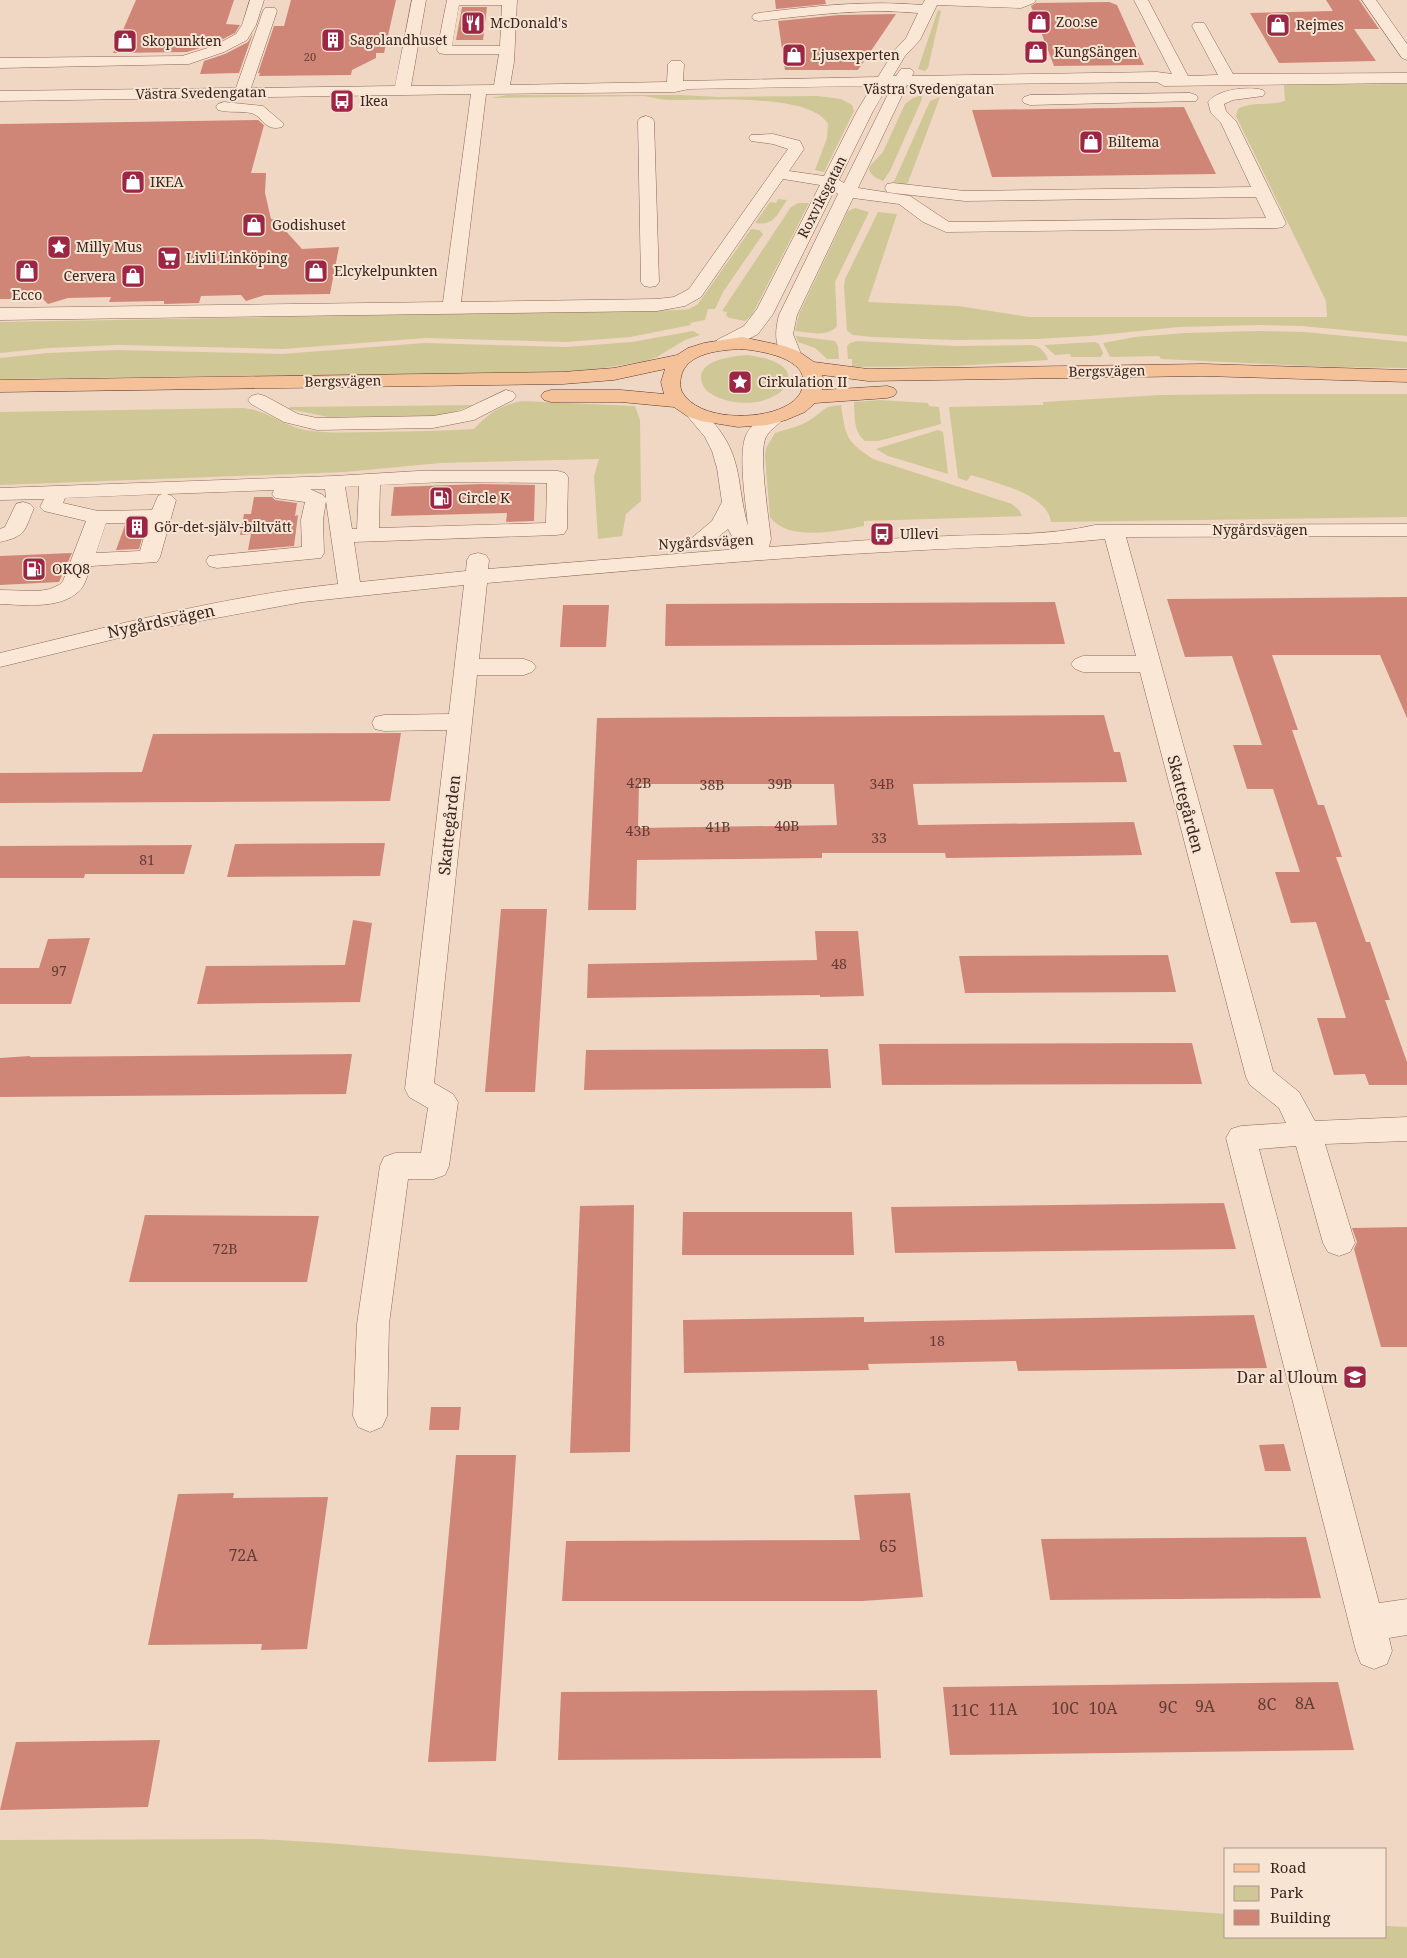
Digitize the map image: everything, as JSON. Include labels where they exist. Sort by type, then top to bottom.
[{"type":"main road","points":[[724,344],[760,345],[791,354],[808,367],[814,382],[809,397],[796,409],[775,418],[747,422],[704,416],[686,406],[673,393],[670,384],[671,375],[684,359],[702,350],[724,344]]},
{"type":"main road","name":"Bergsvägen","points":[[0,386],[563,378],[614,374],[684,359]]},
{"type":"main road","name":"Bergsvägen","points":[[808,367],[868,375],[1203,370],[1407,376]]},
{"type":"main road","name":"Bergsvägen","points":[[809,397],[859,392],[1407,387]]},
{"type":"main road","points":[[506,396],[621,396],[686,406]]},
{"type":"main road","points":[[0,404],[258,400]]},
{"type":"street","points":[[0,63],[184,61],[219,49],[242,38],[258,0]]},
{"type":"street","points":[[274,0],[242,93],[304,102],[385,100],[435,90]]},
{"type":"street","points":[[402,90],[419,0]]},
{"type":"street","points":[[501,89],[505,66],[510,0],[453,1],[444,50],[506,50]]},
{"type":"street","points":[[759,17],[848,7],[930,4],[1020,4],[1029,0]]},
{"type":"street","points":[[1141,0],[1182,80]]},
{"type":"street","points":[[1369,0],[1407,54]]},
{"type":"street","name":"Roxviksgatan","points":[[724,344],[744,335],[759,321],[829,182],[857,103],[881,85],[899,54],[913,40],[930,4]]},
{"type":"street","points":[[249,25],[266,25]]},
{"type":"street","points":[[1199,26],[1228,79]]},
{"type":"street","points":[[412,36],[446,35]]},
{"type":"street","name":"Roxviksgatan","points":[[791,354],[784,334],[788,315],[901,85],[912,55],[913,40]]},
{"type":"street","points":[[174,94],[185,68],[186,64],[184,61]]},
{"type":"street","points":[[676,64],[676,88]]},
{"type":"street","name":"Västra Svedengatan","points":[[676,88],[689,84],[901,85],[1022,88],[1228,79],[1263,86],[1367,77],[1407,76]]},
{"type":"street","name":"Västra Svedengatan","points":[[0,96],[501,89],[676,88],[688,91],[817,89],[881,85]]},
{"type":"street","points":[[1030,100],[1180,98],[1216,102],[1222,98],[1263,86]]},
{"type":"street","points":[[1228,122],[1229,108],[1236,102],[1251,98],[1263,86]]},
{"type":"street","points":[[817,89],[857,103]]},
{"type":"street","points":[[451,308],[479,90]]},
{"type":"street","points":[[780,174],[829,182],[848,192],[904,200],[929,218],[946,227],[1277,223],[1228,122],[1219,113],[1216,102]]},
{"type":"street","points":[[0,109],[245,107],[257,110],[268,120],[276,124]]},
{"type":"street","points":[[646,121],[650,282]]},
{"type":"street","points":[[0,314],[657,305],[688,298],[695,293],[721,258],[796,149],[794,144],[773,139],[757,138]]},
{"type":"street","points":[[857,174],[875,184],[894,188],[965,196],[1263,192]]},
{"type":"street","points":[[258,400],[291,418],[317,424],[433,422],[467,416],[506,396]]},
{"type":"street","points":[[686,406],[710,429],[725,457],[732,502],[753,544]]},
{"type":"street","points":[[753,544],[754,441],[757,433],[775,418]]},
{"type":"street","points":[[0,494],[54,500],[472,474],[558,477],[556,529],[343,536]]},
{"type":"street","points":[[368,535],[370,479]]},
{"type":"street","points":[[334,482],[350,587]]},
{"type":"street","points":[[218,561],[269,558],[287,564],[301,563],[313,553],[312,520],[316,499],[297,493],[229,496]]},
{"type":"street","points":[[0,509],[22,508],[54,500],[98,517],[163,508],[149,557],[86,550]]},
{"type":"street","points":[[698,542],[721,524],[732,502]]},
{"type":"street","points":[[0,536],[14,531],[22,508]]},
{"type":"street","points":[[0,597],[53,596],[67,592],[72,584],[98,517]]},
{"type":"street","name":"Nygårdsvägen","points":[[7,656],[156,622],[303,595],[598,549],[698,542],[906,544],[1040,539],[1114,532],[1407,530]]},
{"type":"street","name":"Skattegården","points":[[1114,532],[1260,1077],[1289,1100],[1307,1134]]},
{"type":"street","name":"Nygårdsvägen","points":[[477,569],[753,544]]},
{"type":"street","name":"Skattegården","points":[[370,1416],[373,1324],[395,1166],[434,1166],[443,1102],[419,1089],[477,569]]},
{"type":"street","points":[[1083,664],[1148,664]]},
{"type":"street","points":[[466,667],[524,667]]},
{"type":"street","points":[[384,723],[460,722]]},
{"type":"street","points":[[1407,1129],[1242,1138],[1370,1637],[1407,1617]]},
{"type":"street","points":[[1307,1134],[1339,1243]]},
{"type":"green space","points":[[938,10],[941,11],[928,68],[925,71],[918,69]]},
{"type":"green space","points":[[1407,84],[1407,336],[1302,326],[1257,325],[1179,327],[1090,336],[1036,339],[954,340],[872,337],[853,335],[847,331],[845,279],[878,212],[897,214],[868,302],[958,306],[1029,317],[1327,317],[1326,301],[1236,116],[1238,109],[1249,105],[1285,101],[1284,85]]},
{"type":"green space","points":[[507,95],[818,96],[841,99],[852,105],[854,111],[824,172],[815,170],[827,138],[828,124],[817,114],[801,107],[755,100],[667,100],[643,96],[491,98]]},
{"type":"green space","points":[[922,95],[922,99],[890,171],[883,181],[876,178],[869,169],[870,166],[883,152],[905,104],[913,98]]},
{"type":"green space","points":[[940,97],[907,185],[893,184],[930,101]]},
{"type":"green space","points":[[778,199],[787,200],[775,218],[767,223],[755,223],[770,202],[776,203]]},
{"type":"green space","points":[[798,203],[809,203],[752,315],[745,321],[729,318],[726,315],[727,312],[722,311],[791,207]]},
{"type":"green space","points":[[855,208],[869,212],[835,282],[837,326],[833,330],[823,333],[795,331],[799,314],[848,211]]},
{"type":"green space","points":[[751,229],[759,230],[763,234],[723,292],[715,309],[708,309],[705,320],[690,323],[691,325],[630,337],[566,342],[426,338],[283,349],[118,345],[49,348],[0,353],[0,322],[689,309],[698,304]]},
{"type":"green space","points":[[693,331],[700,335],[685,340],[657,357],[646,361],[598,369],[556,372],[0,379],[0,358],[48,353],[117,350],[282,354],[425,343],[566,347],[632,342]]},
{"type":"green space","points":[[1305,332],[1407,342],[1407,368],[1331,367],[1161,359],[1159,356],[1110,357],[1103,343],[1135,337],[1185,333]]},
{"type":"green space","points":[[796,336],[835,341],[838,346],[839,359],[827,359],[815,348],[798,342]]},
{"type":"green space","points":[[857,341],[954,346],[1032,345],[1042,350],[1048,360],[956,366],[852,367],[852,359],[848,359],[847,346]]},
{"type":"green space","points":[[1095,342],[1099,344],[1103,353],[1101,357],[1071,357],[1070,354],[1055,355],[1044,345]]},
{"type":"green space","points":[[748,355],[773,361],[786,370],[789,380],[783,389],[771,397],[755,402],[736,402],[715,396],[705,389],[701,375],[709,364],[725,358]]},
{"type":"green space","points":[[1407,394],[1407,517],[1051,522],[1047,512],[1030,496],[971,475],[967,481],[958,478],[949,407],[1043,405],[1043,402],[1161,395]]},
{"type":"green space","points":[[880,400],[928,403],[929,406],[939,407],[941,424],[878,441],[865,441],[858,433],[854,402]]},
{"type":"green space","points":[[522,401],[635,406],[640,420],[641,501],[626,514],[622,536],[598,539],[594,476],[599,459],[440,463],[345,472],[0,485],[0,412],[243,408],[252,409],[305,430],[332,432],[438,431],[474,429],[496,410]]},
{"type":"green space","points":[[475,405],[440,416],[328,417],[289,409],[290,407]]},
{"type":"green space","points":[[841,405],[848,437],[857,447],[873,459],[1012,504],[1019,510],[1022,516],[864,521],[864,526],[814,533],[789,530],[778,525],[770,517],[766,448],[775,433],[804,423],[827,408]]},
{"type":"green space","points":[[938,430],[943,432],[948,474],[888,456],[876,449]]},
{"type":"green space","points":[[260,1839],[328,1843],[950,1894],[1224,1914],[1224,1938],[1387,1938],[1387,1926],[1407,1927],[1407,1958],[0,1958],[0,1840]]},
{"type":"building","points":[[136,0],[234,0],[226,24],[240,25],[235,33],[213,44],[187,52],[113,53]]},
{"type":"building","points":[[291,0],[396,0],[384,53],[376,53],[376,58],[352,70],[351,75],[259,76],[260,73],[258,73],[274,26],[284,26]]},
{"type":"building","points":[[775,0],[825,0],[826,4],[776,9]]},
{"type":"building","name":"Rejmes","points":[[1326,0],[1359,0],[1379,29],[1354,29],[1376,61],[1279,63],[1250,13],[1333,11]]},
{"type":"building","points":[[1109,2],[1117,5],[1144,65],[1054,66],[1031,6],[1036,3]]},
{"type":"building","name":"McDonald's","points":[[462,7],[487,7],[483,40],[456,40]]},
{"type":"building","points":[[896,14],[858,70],[785,70],[778,21],[839,15]]},
{"type":"building","points":[[253,33],[239,73],[200,74],[204,61],[225,54],[248,42]]},
{"type":"building","name":"Biltema","points":[[1184,107],[1216,174],[992,177],[972,110]]},
{"type":"building","points":[[258,120],[264,125],[251,173],[266,173],[265,193],[271,219],[275,219],[302,249],[339,247],[330,294],[265,295],[246,301],[241,295],[201,296],[199,303],[164,304],[164,301],[109,302],[111,297],[68,298],[48,304],[43,299],[0,299],[0,124]]},
{"type":"building","name":"Circle K","points":[[481,484],[535,485],[534,521],[506,522],[507,513],[391,516],[394,487]]},
{"type":"building","points":[[254,497],[272,497],[275,500],[297,503],[295,516],[298,515],[294,546],[248,550],[251,534],[240,535],[244,514],[251,514]]},
{"type":"building","points":[[125,525],[146,525],[139,549],[116,550]]},
{"type":"building","name":"OKQ8","points":[[72,553],[59,582],[0,585],[0,556]]},
{"type":"building","points":[[1407,597],[1407,718],[1380,655],[1272,655],[1298,730],[1292,730],[1318,805],[1324,805],[1342,857],[1336,857],[1366,942],[1370,942],[1390,1000],[1385,1000],[1407,1062],[1407,1085],[1369,1085],[1365,1074],[1334,1075],[1317,1018],[1346,1018],[1316,922],[1291,923],[1275,872],[1300,872],[1273,789],[1247,789],[1233,745],[1262,745],[1232,656],[1185,657],[1167,599]]},
{"type":"building","points":[[1055,602],[1065,644],[665,646],[666,604]]},
{"type":"building","points":[[563,605],[609,605],[606,647],[560,647]]},
{"type":"building","points":[[1104,715],[1114,752],[1120,752],[1127,782],[913,784],[918,825],[1134,822],[1142,855],[946,858],[945,853],[822,853],[822,858],[637,860],[636,910],[588,910],[597,718]],"holes":[[[639,784],[834,784],[837,825],[638,828]]]},
{"type":"building","points":[[401,733],[390,801],[0,803],[0,773],[142,772],[153,734]]},
{"type":"building","points":[[385,843],[380,876],[227,877],[235,844]]},
{"type":"building","points":[[192,845],[184,874],[85,874],[84,878],[0,878],[0,846]]},
{"type":"building","points":[[501,909],[547,909],[535,1092],[485,1092]]},
{"type":"building","points":[[353,920],[372,923],[360,1002],[197,1004],[206,966],[345,965]]},
{"type":"building","points":[[815,931],[858,931],[864,996],[587,998],[588,964],[817,960]]},
{"type":"building","points":[[90,938],[71,1004],[0,1004],[0,968],[39,968],[48,939]]},
{"type":"building","points":[[1168,955],[1176,992],[965,993],[959,956]]},
{"type":"building","points":[[1192,1043],[1202,1084],[882,1085],[879,1044]]},
{"type":"building","points":[[828,1049],[831,1088],[584,1090],[586,1050]]},
{"type":"building","points":[[352,1054],[346,1094],[0,1097],[0,1058],[30,1056]]},
{"type":"building","points":[[1224,1203],[1236,1249],[895,1253],[891,1207]]},
{"type":"building","points":[[634,1205],[630,1452],[570,1453],[580,1206]]},
{"type":"building","points":[[683,1212],[852,1212],[854,1255],[682,1255]]},
{"type":"building","points":[[145,1215],[319,1216],[307,1282],[129,1282]]},
{"type":"building","points":[[1407,1227],[1407,1347],[1381,1347],[1354,1249],[1357,1242],[1352,1228]]},
{"type":"building","points":[[1254,1315],[1267,1368],[1018,1371],[1016,1361],[868,1364],[869,1370],[684,1373],[683,1320],[864,1317],[864,1322]]},
{"type":"building","points":[[431,1407],[461,1407],[459,1430],[429,1430]]},
{"type":"building","points":[[1284,1444],[1291,1471],[1265,1471],[1259,1445]]},
{"type":"building","points":[[456,1455],[516,1455],[496,1761],[428,1762]]},
{"type":"building","points":[[234,1493],[233,1498],[328,1497],[307,1649],[261,1650],[262,1644],[148,1645],[178,1494]]},
{"type":"building","points":[[910,1493],[923,1597],[862,1601],[562,1601],[566,1541],[860,1540],[854,1495]]},
{"type":"building","points":[[1306,1537],[1321,1598],[1050,1600],[1041,1539]]},
{"type":"building","points":[[1338,1682],[1354,1750],[950,1755],[943,1687]]},
{"type":"building","points":[[877,1690],[881,1758],[558,1760],[561,1692]]},
{"type":"building","points":[[160,1740],[148,1807],[0,1810],[16,1742]]},
{"type":"place","name":"Zoo.se","points":[[1039,22]]},
{"type":"place","name":"McDonald's","points":[[473,23]]},
{"type":"place","name":"Rejmes","points":[[1278,25]]},
{"type":"place","name":"Sagolandhuset","points":[[333,40]]},
{"type":"place","name":"Skopunkten","points":[[125,41]]},
{"type":"place","name":"KungSängen","points":[[1036,52]]},
{"type":"place","name":"Ljusexperten","points":[[794,55]]},
{"type":"place","name":"Ikea","points":[[342,101]]},
{"type":"place","name":"Biltema","points":[[1091,142]]},
{"type":"place","name":"IKEA","points":[[133,182]]},
{"type":"place","name":"Godishuset","points":[[254,225]]},
{"type":"place","name":"Milly Mus","points":[[59,247]]},
{"type":"place","name":"Livli Linköping","points":[[169,258]]},
{"type":"place","name":"Ecco","points":[[27,271]]},
{"type":"place","name":"Elcykelpunkten","points":[[316,271]]},
{"type":"place","name":"Cervera","points":[[133,276]]},
{"type":"place","name":"Cirkulation II","points":[[740,382]]},
{"type":"place","name":"Circle K","points":[[441,498]]},
{"type":"place","name":"Gör-det-själv-biltvätt","points":[[137,527]]},
{"type":"place","name":"Ullevi","points":[[882,534]]},
{"type":"place","name":"OKQ8","points":[[34,569]]},
{"type":"place","name":"Dar al Uloum","points":[[1355,1377]]}]
